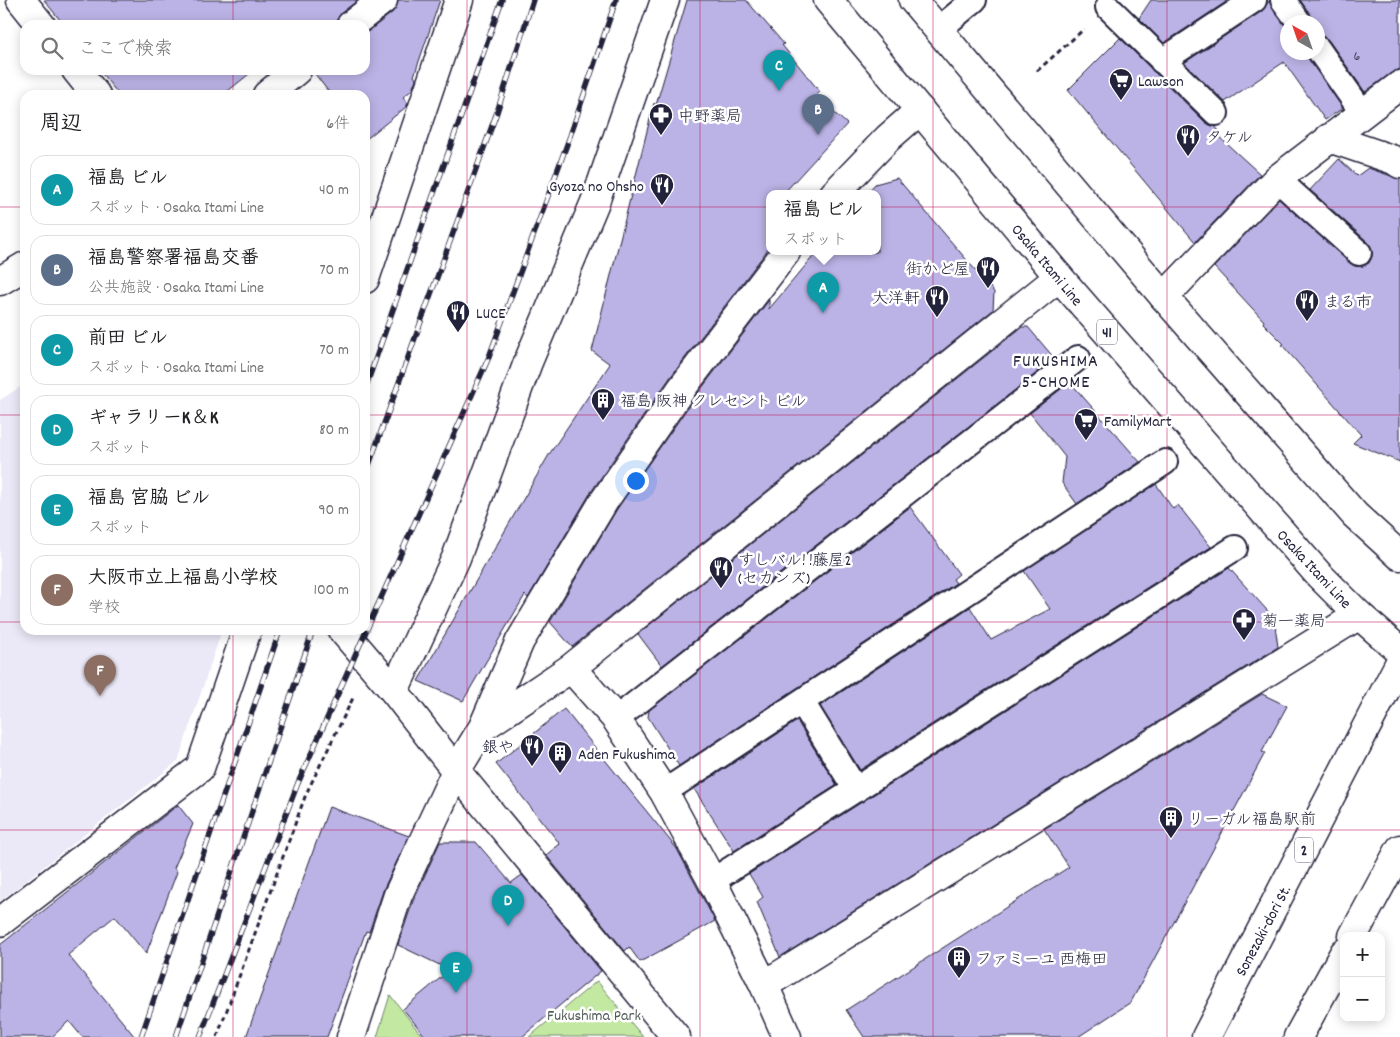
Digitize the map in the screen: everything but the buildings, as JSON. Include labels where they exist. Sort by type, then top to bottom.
[{"type":"main road","points":[[370,265],[459,0]]},
{"type":"main road","points":[[394,690],[456,558],[528,362],[595,202],[664,0]]},
{"type":"main road","name":"Osaka Itami Line","points":[[828,0],[1059,277],[1319,575],[1359,615],[1400,651]]},
{"type":"main road","points":[[913,0],[1164,297],[1355,515],[1400,556]]},
{"type":"main road","points":[[357,20],[378,1]]},
{"type":"main road","points":[[80,75],[92,90]]},
{"type":"main road","points":[[273,90],[291,75]]},
{"type":"main road","points":[[1164,297],[1277,179],[1362,112],[1400,85]]},
{"type":"main road","points":[[838,190],[888,138],[920,110]]},
{"type":"main road","points":[[1329,138],[1394,160],[1400,164]]},
{"type":"main road","points":[[351,1037],[398,895],[456,771],[483,727],[520,641],[604,501],[682,388],[784,255]]},
{"type":"main road","points":[[0,281],[20,269]]},
{"type":"main road","points":[[483,727],[571,668],[1059,277]]},
{"type":"main road","points":[[764,985],[1359,615]]},
{"type":"main road","points":[[0,922],[200,768],[245,635]]},
{"type":"main road","points":[[346,635],[394,690],[456,771],[676,1037]]},
{"type":"main road","name":"Sonezaki-dori St.","points":[[1206,1037],[1400,662]]},
{"type":"main road","points":[[571,668],[616,718],[664,792],[712,881],[764,985],[787,1037]]},
{"type":"main road","points":[[1355,932],[1400,849]]},
{"type":"main road","points":[[1298,1037],[1340,960]]},
{"type":"lane","points":[[938,30],[974,0]]},
{"type":"lane","points":[[1162,61],[1254,0]]},
{"type":"lane","points":[[1283,0],[1294,15]]},
{"type":"lane","points":[[1108,7],[1216,112]]},
{"type":"lane","points":[[1325,59],[1362,112]]},
{"type":"lane","points":[[1277,179],[1359,253]]},
{"type":"lane","points":[[616,718],[1078,358]]},
{"type":"lane","points":[[664,792],[1165,462]]},
{"type":"lane","points":[[712,881],[1235,548]]},
{"type":"lane","points":[[802,702],[856,790]]},
{"type":"path","points":[[1037,71],[1108,7]]},
{"type":"path","points":[[217,1037],[306,794],[353,698]]},
{"type":"shaded area","points":[[20,387],[20,635],[220,635],[178,761],[0,901],[0,400]]},
{"type":"green space","name":"Fukushima Park","points":[[597,981],[643,1037],[529,1037]]},
{"type":"green space","points":[[390,995],[423,1037],[377,1037]]},
{"type":"railway","points":[[370,375],[502,0]]},
{"type":"railway","points":[[370,462],[497,112],[533,0]]},
{"type":"railway","points":[[370,622],[489,357],[570,136],[616,0]]},
{"type":"railway","points":[[141,1037],[278,635]]},
{"type":"railway","points":[[176,1037],[311,635]]},
{"type":"railway","points":[[200,1037],[298,783],[364,635]]},
{"type":"place","name":"前田 ビル","points":[[779,91]]},
{"type":"place","name":"Lawson","points":[[1121,101]]},
{"type":"place","name":"福島警察署福島交番","points":[[818,135]]},
{"type":"place","name":"中野薬局","points":[[661,136]]},
{"type":"place","name":"タケル","points":[[1188,157]]},
{"type":"place","name":"Gyoza no Ohsho","points":[[662,206]]},
{"type":"place","name":"街かど屋","points":[[988,289]]},
{"type":"place","name":"福島 ビル","points":[[823,313]]},
{"type":"place","name":"大洋軒","points":[[937,318]]},
{"type":"place","name":"まる市","points":[[1307,322]]},
{"type":"place","name":"LUCE","points":[[458,333]]},
{"type":"place","name":"福島 阪神 クレセント ビル","points":[[603,421]]},
{"type":"place","name":"FamilyMart","points":[[1086,441]]},
{"type":"place","name":"すしバル! !藤屋2 (セカンズ)","points":[[721,589]]},
{"type":"place","name":"菊一薬局","points":[[1244,641]]},
{"type":"place","name":"大阪市立上福島小学校","points":[[100,696]]},
{"type":"place","name":"銀や","points":[[532,767]]},
{"type":"place","name":"Aden Fukushima","points":[[560,774]]},
{"type":"place","name":"リーガル福島駅前","points":[[1171,839]]},
{"type":"place","name":"ギャラリーK＆K","points":[[508,926]]},
{"type":"place","name":"ファミーユ 西梅田","points":[[959,979]]},
{"type":"place","name":"福島 宮脇 ビル","points":[[456,993]]},
{"type":"district","name":"FUKUSHIMA 5-CHOME","points":[[1056,370]]}]
